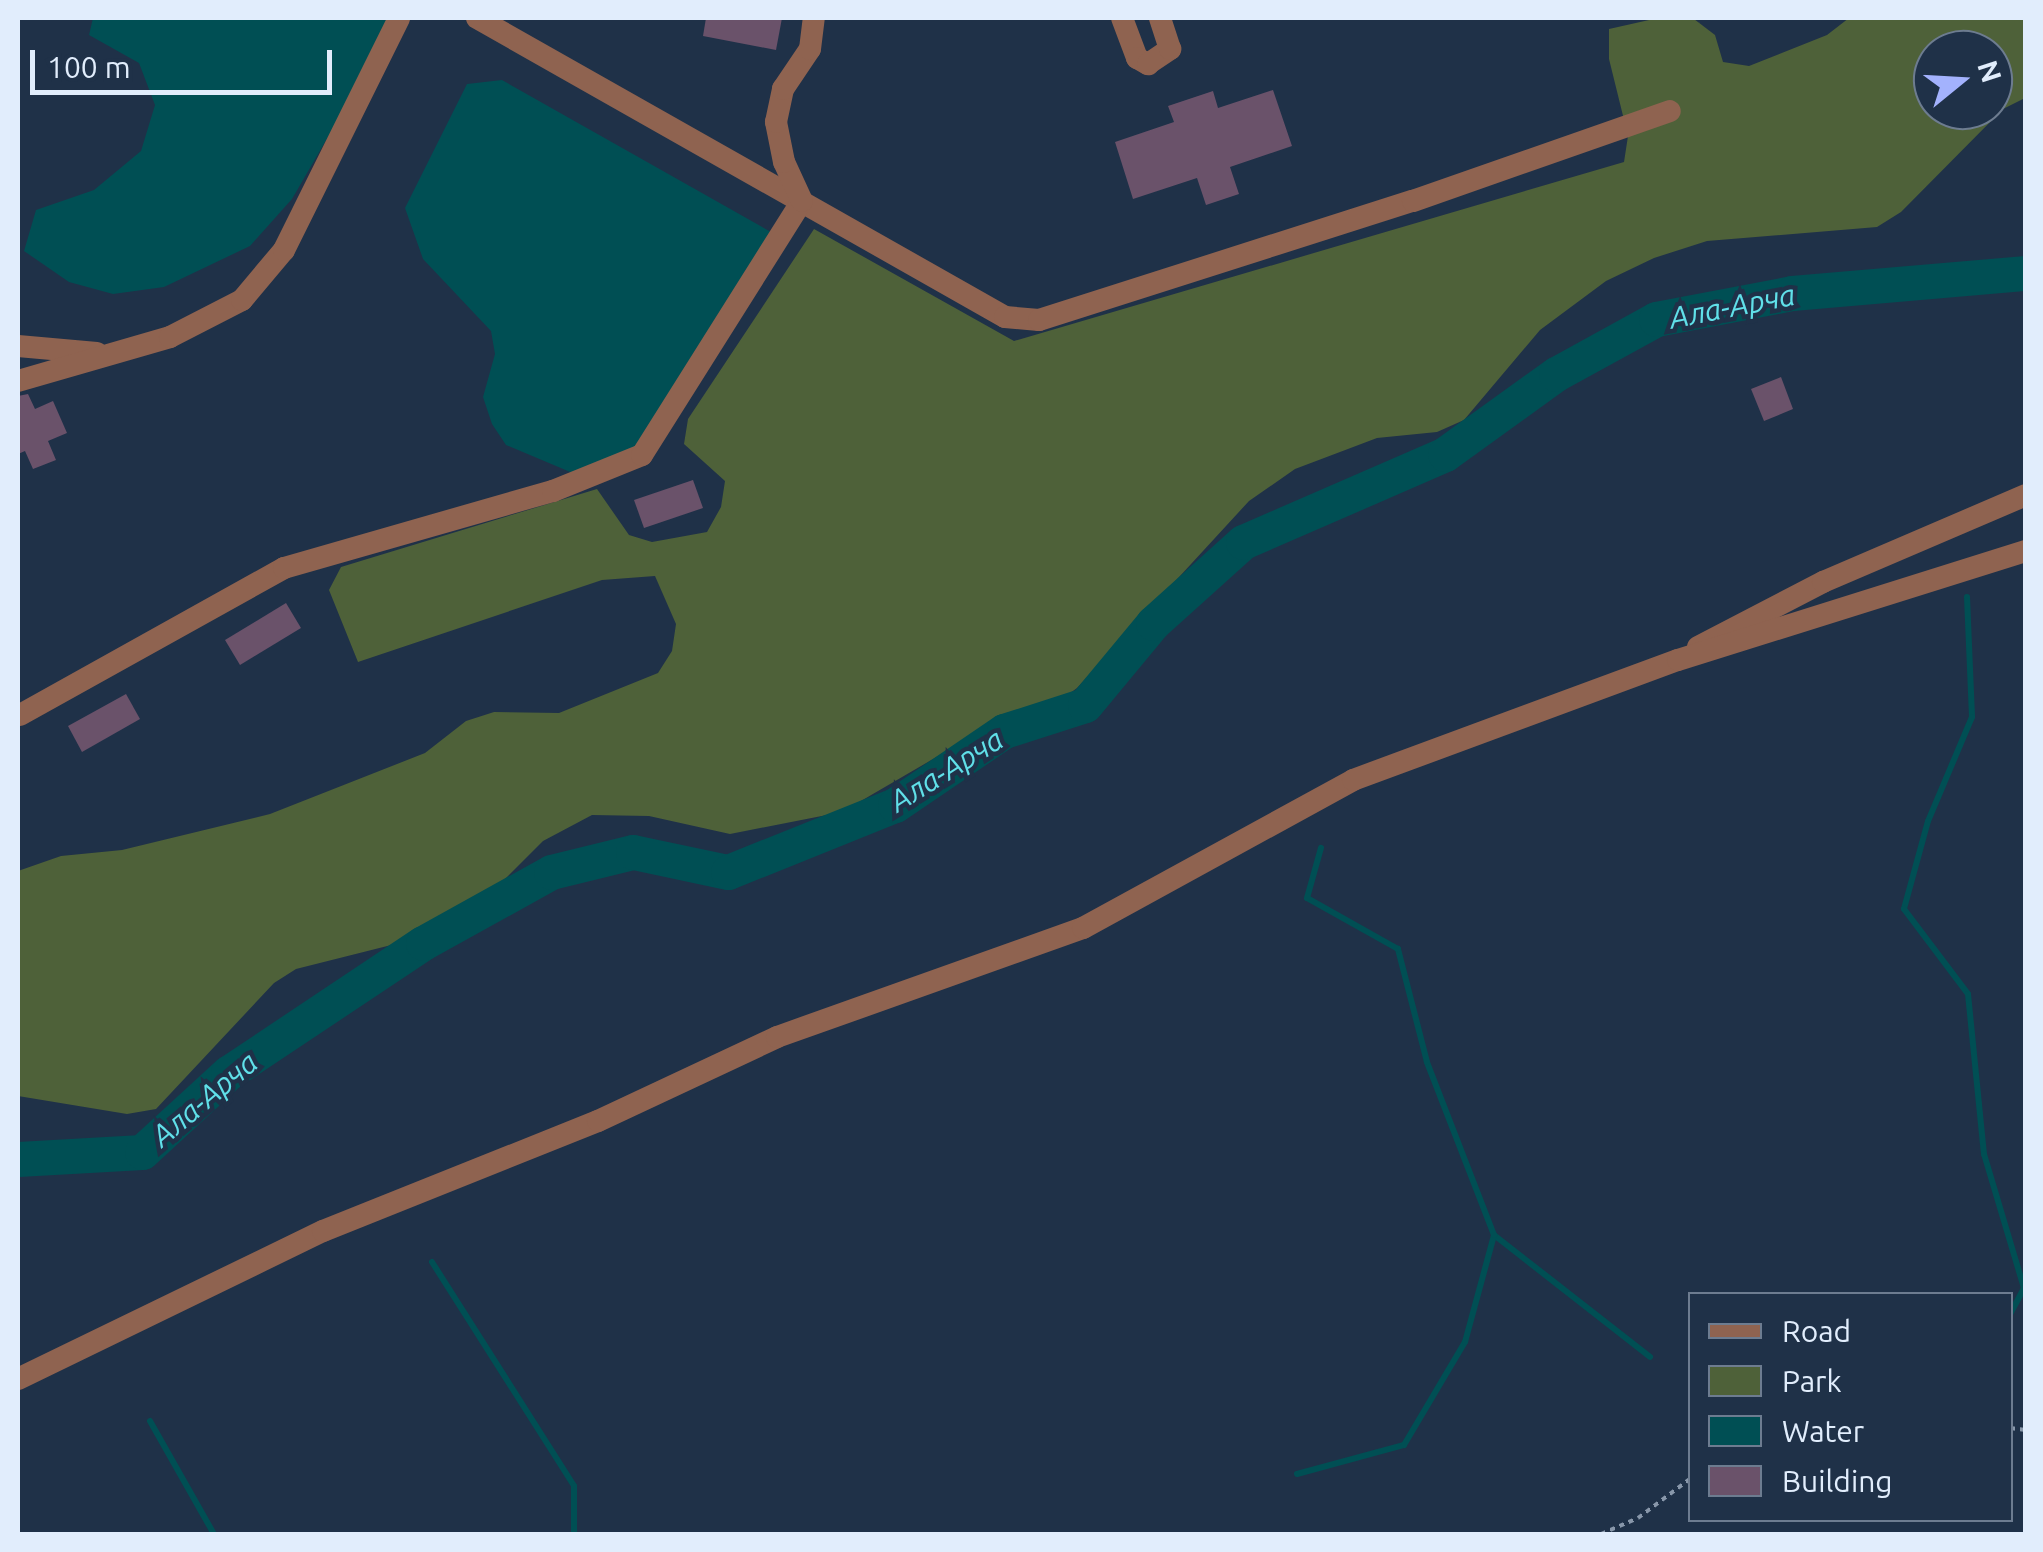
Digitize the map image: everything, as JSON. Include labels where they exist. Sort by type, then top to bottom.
[{"type":"street","points":[[18,381],[170,337],[242,300],[284,250],[399,18]]},
{"type":"street","points":[[476,18],[1005,317],[1039,320],[1670,111]]},
{"type":"street","points":[[802,202],[784,162],[776,122],[782,89],[810,49],[814,18]]},
{"type":"street","points":[[1122,18],[1136,58],[1148,64],[1170,49],[1160,18]]},
{"type":"street","points":[[20,715],[284,568],[553,491],[642,456],[802,202]]},
{"type":"street","points":[[18,346],[110,354]]},
{"type":"street","points":[[1678,660],[1824,582],[2026,494]]},
{"type":"street","points":[[18,1378],[323,1231],[598,1121],[778,1037],[1083,928],[1353,780],[1678,660],[2026,551]]},
{"type":"path","points":[[1601,1534],[1638,1518],[1688,1480]]},
{"type":"green space","points":[[1658,18],[1694,19],[1715,35],[1723,62],[1749,66],[1827,35],[1849,18],[2025,18],[2025,98],[2013,104],[2013,30],[1913,30],[1913,130],[1982,130],[1901,212],[1877,227],[1707,241],[1654,258],[1606,281],[1540,330],[1464,420],[1437,432],[1377,438],[1295,469],[1249,501],[1077,688],[1054,705],[976,734],[842,812],[730,834],[649,816],[592,815],[543,841],[485,899],[435,934],[296,969],[274,983],[156,1109],[127,1114],[18,1096],[18,871],[61,856],[122,850],[270,814],[425,753],[466,721],[494,712],[559,713],[658,673],[672,651],[676,624],[655,576],[602,580],[358,662],[329,590],[341,567],[597,489],[629,535],[652,542],[707,532],[721,507],[725,481],[684,444],[688,419],[814,229],[1014,341],[1624,162],[1628,136],[1609,59],[1609,29]]},
{"type":"water","points":[[93,18],[390,18],[391,28],[292,199],[250,246],[164,287],[113,294],[69,282],[24,251],[36,210],[94,190],[141,151],[155,105],[139,63],[89,35]]},
{"type":"water","points":[[502,80],[771,232],[633,455],[575,474],[506,445],[492,424],[483,397],[495,354],[491,331],[423,259],[405,208],[467,84]]},
{"type":"building","points":[[706,18],[782,18],[776,50],[703,36]]},
{"type":"building","points":[[1273,90],[1292,146],[1230,167],[1239,194],[1206,205],[1197,178],[1133,199],[1115,142],[1174,122],[1168,106],[1213,91],[1218,108]]},
{"type":"building","points":[[1781,377],[1793,409],[1764,421],[1751,389]]},
{"type":"building","points":[[28,394],[35,409],[53,401],[67,433],[48,441],[56,460],[33,469],[25,451],[18,454],[18,396]]},
{"type":"building","points":[[693,480],[703,508],[644,528],[634,500]]},
{"type":"building","points":[[286,603],[301,628],[240,665],[225,640]]},
{"type":"building","points":[[126,694],[140,719],[82,752],[68,726]]},
{"type":"waterway","name":"Ала-Арча","points":[[18,1159],[142,1152],[228,1073],[423,943],[551,872],[633,852],[728,872],[895,805],[1004,731],[1085,705],[1153,623],[1243,542],[1445,454],[1556,374],[1656,319],[1792,293],[2026,273]]},
{"type":"waterway","points":[[1967,597],[1972,717],[1928,821],[1904,909],[1968,994],[1984,1154],[2024,1288],[2013,1308]]},
{"type":"waterway","points":[[1297,1474],[1404,1445],[1465,1342],[1494,1235],[1427,1062],[1398,949],[1307,898],[1321,848]]},
{"type":"waterway","points":[[1494,1235],[1650,1357]]},
{"type":"waterway","points":[[432,1262],[574,1486],[574,1534]]},
{"type":"waterway","points":[[150,1421],[214,1534]]}]
